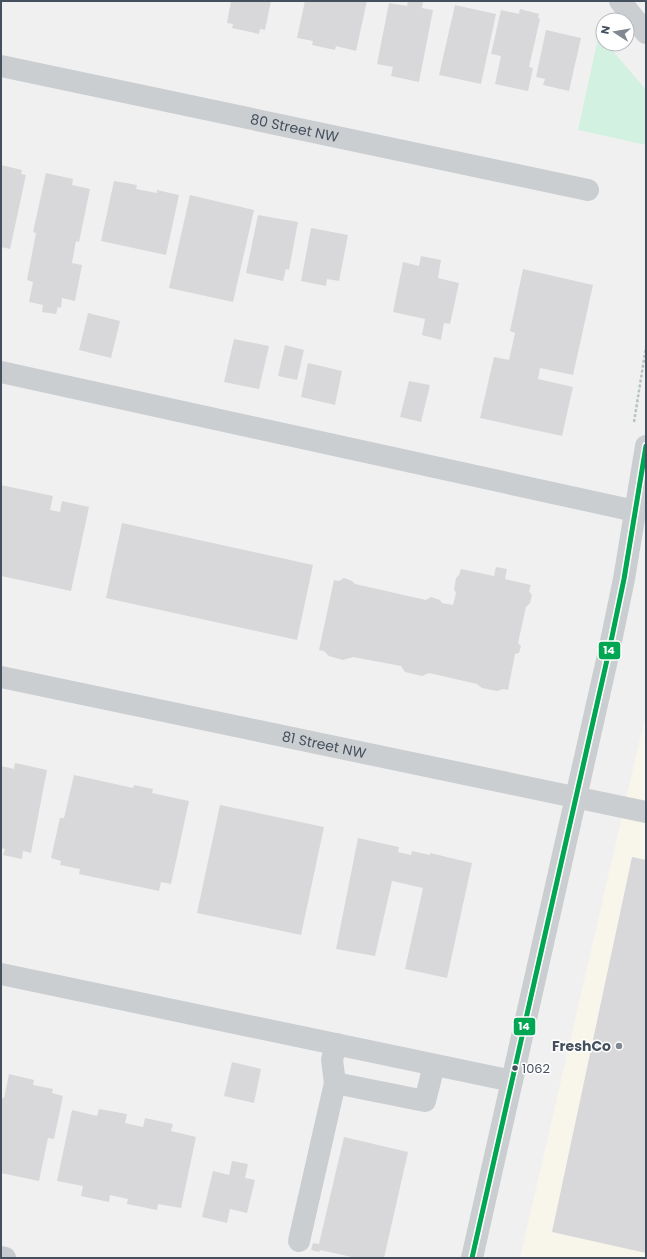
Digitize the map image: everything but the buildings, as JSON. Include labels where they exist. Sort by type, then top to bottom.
[{"type":"main road","points":[[1,1257],[5,1258]]},
{"type":"street","points":[[620,1],[646,34]]},
{"type":"street","name":"80 Street NW","points":[[1,66],[588,190]]},
{"type":"street","points":[[1,372],[635,511]]},
{"type":"street","points":[[472,1258],[624,580],[646,446]]},
{"type":"street","name":"81 Street NW","points":[[1,677],[646,812]]},
{"type":"street","points":[[1,974],[512,1082]]},
{"type":"street","points":[[299,1241],[335,1083],[332,1060],[336,1044]]},
{"type":"street","points":[[335,1083],[425,1101],[434,1065]]},
{"type":"shaded area","name":"FreshCo","points":[[646,713],[646,1258],[520,1258]]},
{"type":"green space","points":[[595,52],[614,52],[646,90],[646,145],[578,130]]},
{"type":"transit line","name":"14","points":[[472,1258],[609,651],[624,579],[646,446]]},
{"type":"place","name":"FreshCo","points":[[619,1046]]},
{"type":"place","name":"1062","points":[[515,1068]]}]
